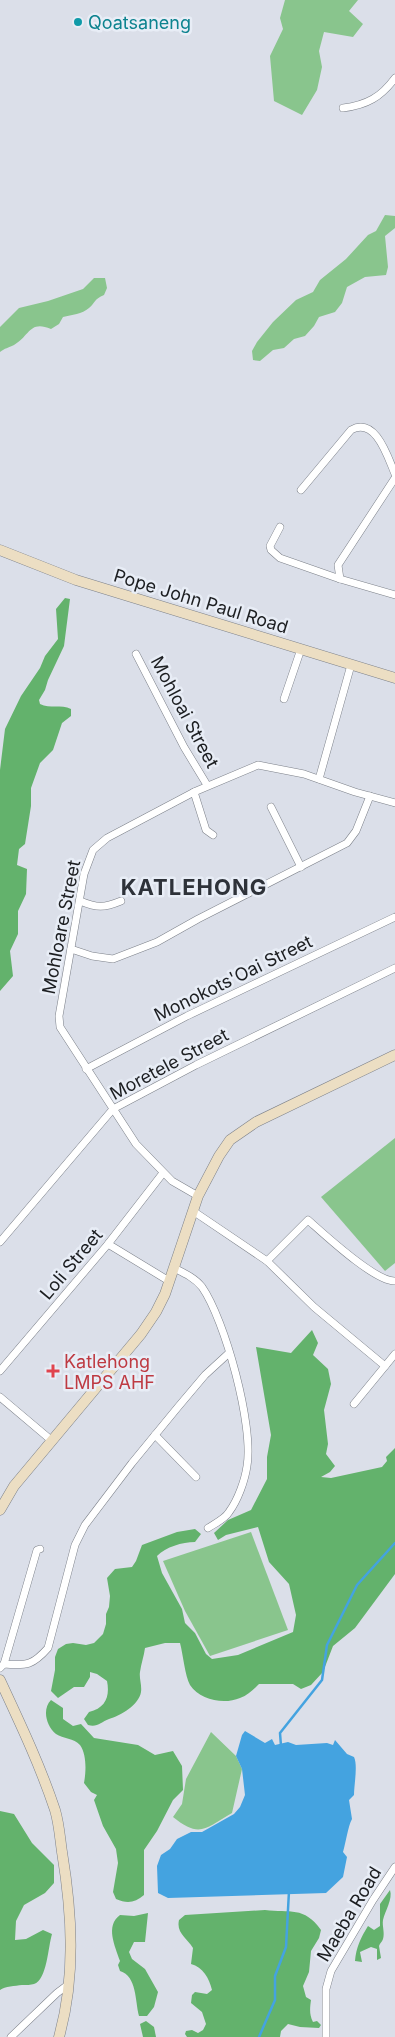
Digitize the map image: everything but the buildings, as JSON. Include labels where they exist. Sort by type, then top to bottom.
[{"type":"main road","name":"Pope John Paul Road","points":[[0,550],[76,580],[395,678]]},
{"type":"main road","points":[[0,1510],[14,1486],[141,1334],[156,1312],[169,1282],[198,1196],[224,1147],[240,1132],[395,1056]]},
{"type":"main road","points":[[0,1680],[25,1733],[56,1812],[70,1899],[69,1984],[65,2016],[59,2037]]},
{"type":"street","points":[[343,108],[374,100],[383,93],[395,78]]},
{"type":"street","points":[[301,490],[351,430],[363,427],[374,433],[381,441],[395,476],[338,565],[340,580]]},
{"type":"street","points":[[280,528],[270,546],[280,558],[340,580],[395,596]]},
{"type":"street","points":[[284,699],[301,649]]},
{"type":"street","name":"Mohloai Street","points":[[136,654],[184,747],[207,785]]},
{"type":"street","points":[[319,779],[351,665]]},
{"type":"street","name":"Mohloare Street","points":[[198,1196],[172,1181],[136,1144],[60,1028],[59,1016],[84,874],[93,850],[121,830],[207,785],[258,765],[274,767],[319,779],[355,792],[395,803]]},
{"type":"street","points":[[194,792],[206,830],[213,835]]},
{"type":"street","points":[[72,949],[92,956],[113,959],[157,942],[347,843],[356,831],[370,796]]},
{"type":"street","points":[[271,807],[302,866]]},
{"type":"street","points":[[80,901],[90,905],[105,907],[121,901]]},
{"type":"street","name":"Monokots'Oai Street","points":[[86,1069],[187,1016],[395,917]]},
{"type":"street","name":"Moretele Street","points":[[0,1242],[113,1109],[196,1065],[395,968]]},
{"type":"street","name":"Loli Street","points":[[0,1371],[108,1244],[163,1173]]},
{"type":"street","points":[[193,1211],[267,1261],[314,1308],[385,1366]]},
{"type":"street","points":[[267,1261],[308,1220],[376,1275],[390,1281],[395,1281]]},
{"type":"street","points":[[108,1244],[169,1282]]},
{"type":"street","points":[[174,1268],[196,1281],[213,1308],[230,1353],[240,1389],[246,1432],[247,1466],[239,1491],[229,1514],[208,1528]]},
{"type":"street","points":[[40,1549],[36,1550],[2,1666],[29,1664],[48,1648],[76,1545],[85,1525],[155,1435],[205,1375],[230,1353]]},
{"type":"street","points":[[354,1404],[395,1354]]},
{"type":"street","points":[[0,1396],[51,1440]]},
{"type":"street","points":[[155,1435],[196,1477]]},
{"type":"street","name":"Maeba Road","points":[[326,2037],[326,1989],[331,1970],[373,1900],[395,1868]]},
{"type":"street","points":[[11,2037],[69,1984]]},
{"type":"green space","points":[[285,0],[358,0],[349,11],[363,24],[353,37],[324,32],[319,51],[322,67],[317,90],[302,115],[274,101],[270,56],[283,29],[280,18]]},
{"type":"green space","points":[[385,215],[395,216],[395,228],[385,236],[388,267],[386,275],[365,277],[347,287],[342,303],[335,312],[319,317],[305,336],[294,339],[284,348],[273,350],[260,361],[253,360],[252,351],[273,322],[296,300],[313,292],[320,280],[346,259],[368,235],[376,231]]},
{"type":"green space","points":[[94,278],[105,278],[107,288],[104,295],[97,299],[89,308],[80,313],[63,317],[59,324],[51,329],[38,326],[30,330],[14,345],[0,352],[0,327],[19,308],[48,301],[83,289]]},
{"type":"green space","points":[[65,598],[70,599],[64,646],[39,700],[40,704],[71,709],[71,716],[62,723],[53,750],[40,763],[31,788],[31,806],[25,844],[19,849],[17,865],[27,869],[26,894],[18,911],[18,934],[10,951],[13,976],[0,991],[0,770],[5,729],[21,696],[40,668],[45,656],[58,639],[56,609]]},
{"type":"green space","points":[[395,1138],[395,1263],[385,1271],[321,1197]]},
{"type":"green space","points":[[312,1330],[318,1343],[313,1355],[328,1369],[331,1384],[324,1410],[328,1444],[326,1454],[335,1466],[330,1472],[321,1477],[331,1478],[382,1467],[387,1461],[386,1457],[395,1448],[395,1574],[355,1628],[333,1646],[323,1672],[311,1685],[301,1689],[293,1684],[259,1684],[248,1694],[234,1700],[220,1701],[206,1698],[194,1690],[188,1681],[180,1643],[165,1643],[145,1648],[140,1672],[141,1692],[137,1701],[123,1713],[94,1726],[88,1725],[84,1719],[89,1712],[99,1708],[105,1701],[108,1692],[107,1681],[97,1674],[90,1672],[90,1677],[84,1687],[74,1687],[58,1698],[51,1691],[55,1670],[55,1657],[58,1649],[66,1644],[86,1645],[94,1643],[103,1634],[110,1596],[107,1578],[115,1569],[132,1567],[142,1545],[177,1532],[195,1529],[201,1534],[195,1542],[174,1546],[157,1556],[162,1573],[182,1609],[185,1623],[195,1633],[206,1654],[212,1659],[238,1655],[293,1632],[296,1615],[289,1584],[269,1562],[258,1527],[226,1535],[218,1540],[214,1533],[228,1520],[251,1510],[267,1479],[267,1457],[271,1435],[256,1347],[291,1353]]},
{"type":"green space","points":[[251,1532],[288,1630],[210,1656],[185,1611],[163,1561]]},
{"type":"green space","points":[[51,1700],[63,1708],[63,1719],[73,1726],[81,1724],[94,1738],[138,1745],[155,1755],[173,1751],[182,1766],[183,1790],[173,1800],[157,1831],[144,1850],[144,1895],[137,1900],[124,1902],[116,1899],[113,1892],[118,1863],[116,1849],[103,1826],[94,1800],[97,1795],[91,1792],[84,1783],[84,1754],[80,1745],[75,1741],[56,1734],[50,1727],[46,1713]]},
{"type":"green space","points":[[211,1732],[236,1756],[242,1769],[232,1813],[209,1827],[203,1829],[190,1828],[173,1817],[182,1804],[186,1779]]},
{"type":"green space","points":[[0,1811],[14,1814],[32,1843],[54,1865],[54,1883],[45,1893],[24,1905],[16,1921],[15,1940],[26,1939],[43,1930],[52,1934],[42,1976],[34,1984],[10,1986],[0,1990]]},
{"type":"green space","points":[[390,1890],[390,1901],[383,1920],[384,1937],[379,1946],[381,1958],[377,1960],[377,1949],[371,1947],[360,1952],[362,1962],[355,1961],[359,1943],[368,1926],[374,1930],[380,1926],[380,1904]]},
{"type":"green space","points":[[265,1910],[289,1911],[302,1914],[315,1922],[321,1930],[319,1938],[311,1951],[309,1972],[303,1986],[306,1997],[311,2000],[310,2014],[313,2022],[317,2021],[321,2025],[319,2028],[288,2024],[281,2031],[280,2037],[187,2037],[186,2031],[192,2030],[198,2033],[203,2030],[206,2024],[202,2012],[191,2003],[192,1995],[195,1992],[207,1994],[212,1990],[205,1974],[195,1965],[191,1964],[193,1948],[179,1928],[179,1920],[185,1915]]},
{"type":"green space","points":[[148,1913],[145,1942],[134,1942],[129,1952],[132,1959],[145,1969],[158,1992],[154,2007],[147,2016],[139,2016],[130,1978],[120,1971],[118,1965],[120,1961],[112,1930],[115,1920],[120,1915],[134,1916]]},
{"type":"green space","points":[[146,2021],[154,2027],[156,2037],[143,2037],[140,2024]]},
{"type":"water","points":[[245,1731],[265,1743],[272,1739],[275,1745],[288,1742],[296,1745],[327,1743],[333,1745],[335,1740],[347,1754],[354,1757],[356,1770],[354,1795],[349,1800],[352,1819],[343,1852],[347,1857],[343,1877],[326,1893],[168,1898],[158,1893],[157,1866],[161,1855],[170,1849],[177,1839],[191,1832],[202,1832],[234,1814],[240,1807],[245,1795],[242,1769],[236,1756]]},
{"type":"waterway","points":[[281,1746],[280,1733],[322,1680],[327,1645],[357,1585],[395,1543]]},
{"type":"waterway","points":[[259,2037],[275,2000],[275,1976],[286,1947],[289,1891]]},
{"type":"place","name":"Qoatsaneng","points":[[78,22]]},
{"type":"place","name":"Katlehong LMPS AHF","points":[[53,1371]]},
{"type":"district","name":"KATLEHONG","points":[[194,887]]}]
